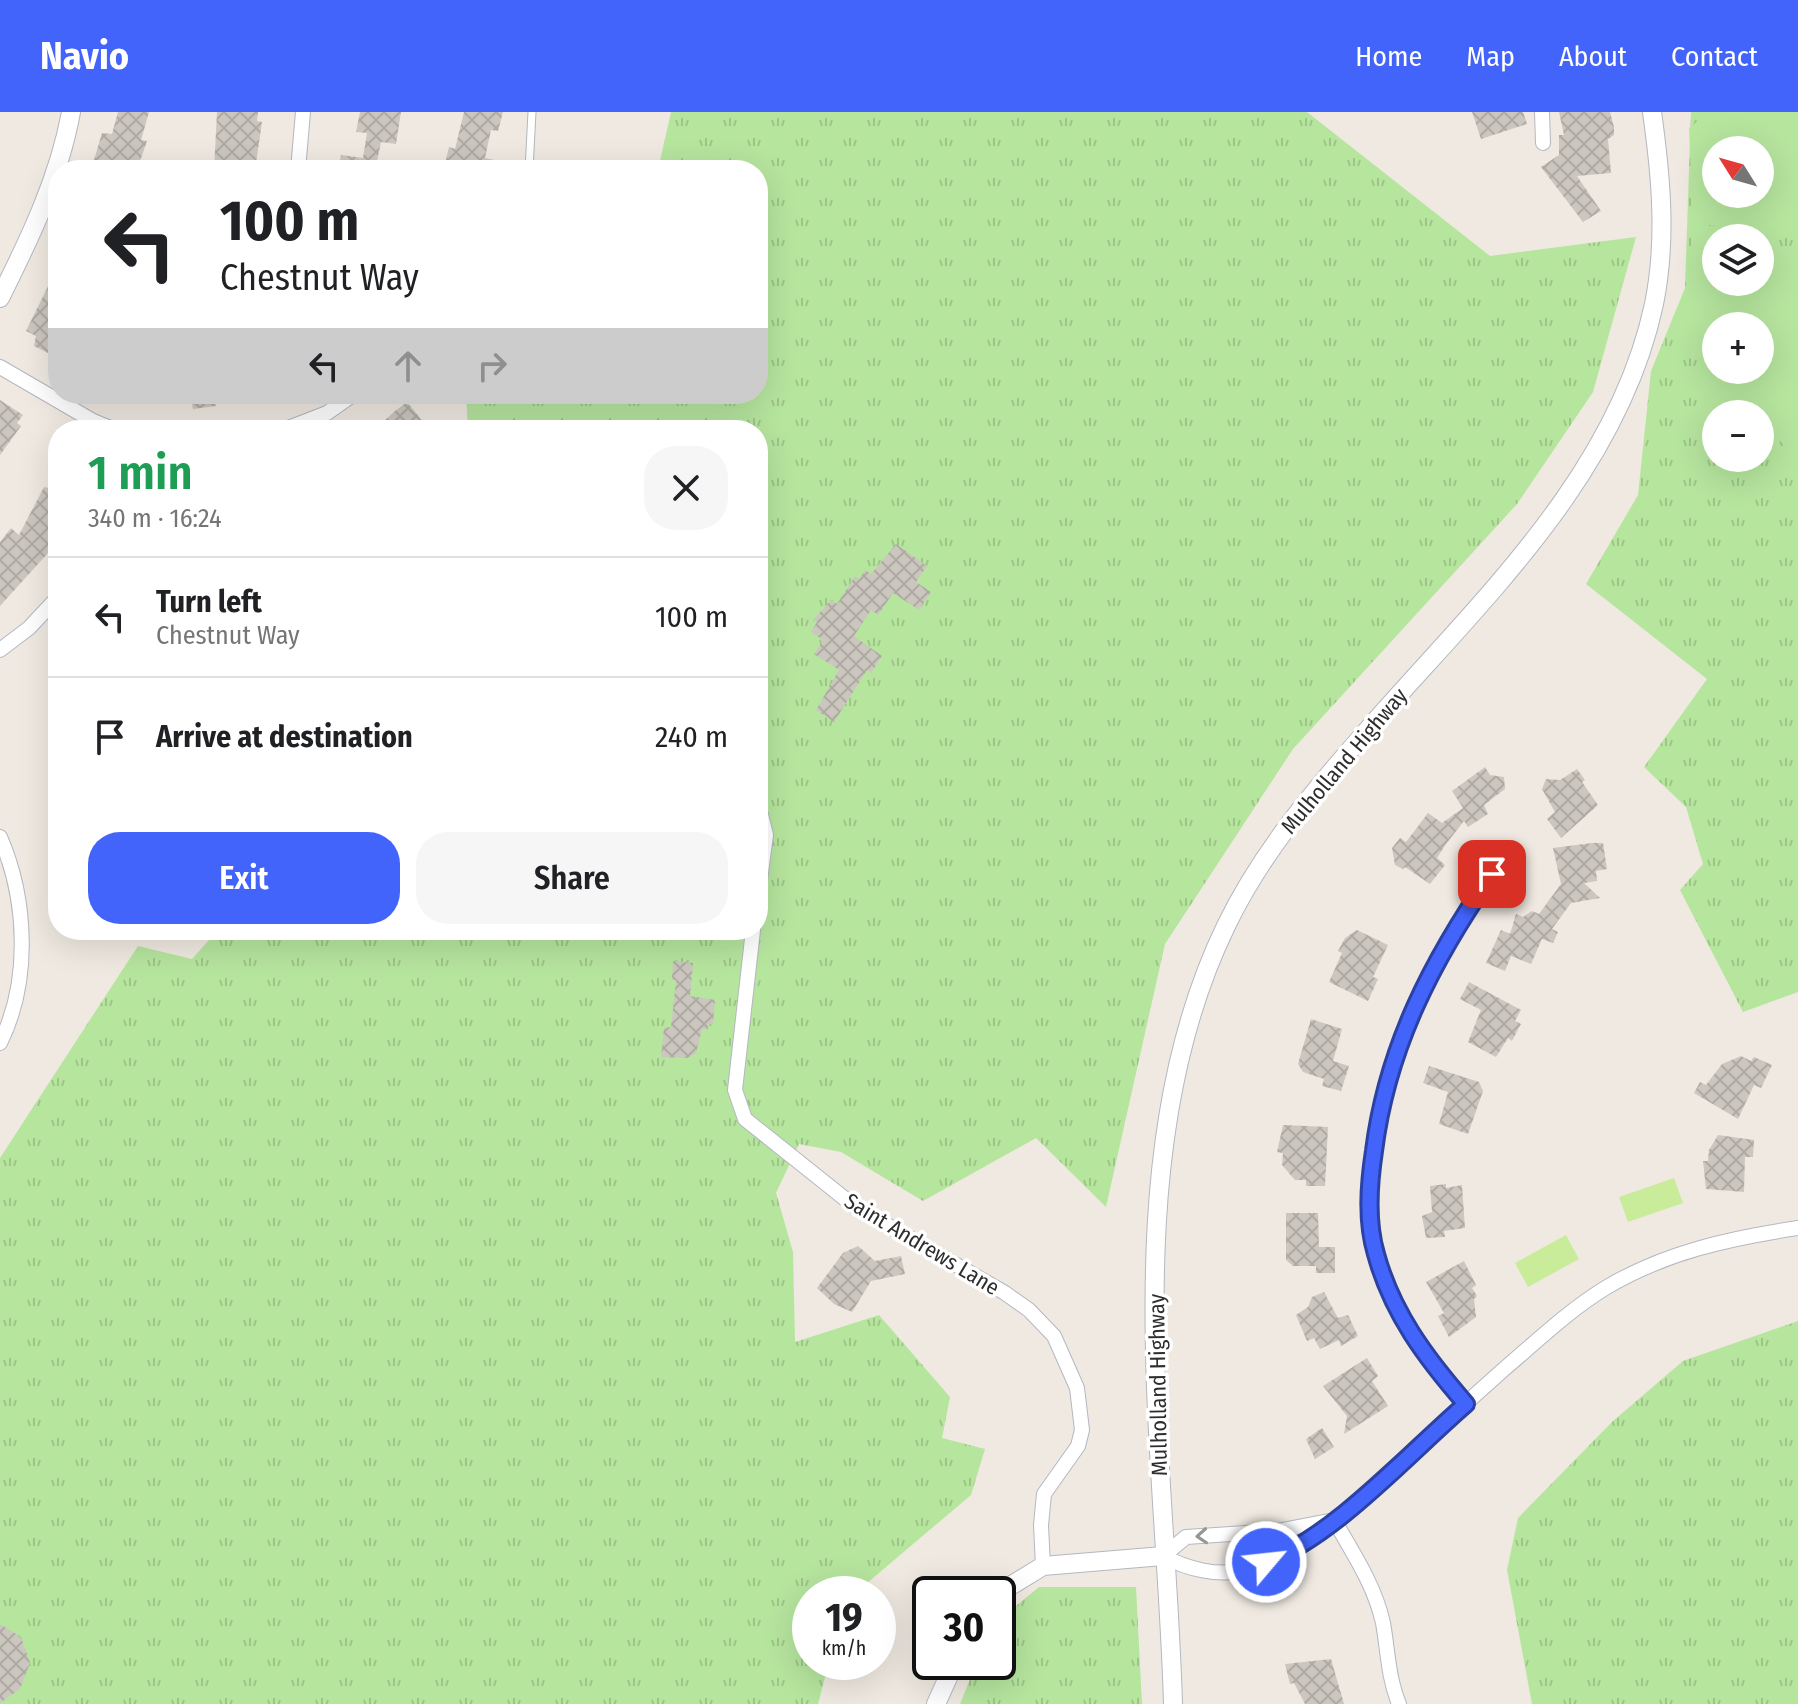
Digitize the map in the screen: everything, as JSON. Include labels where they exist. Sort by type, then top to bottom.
[{"type":"main road","points":[[61,160],[71,112]]},
{"type":"main road","name":"Mulholland Highway","points":[[1173,1704],[1155,1368],[1159,1226],[1170,1113],[1182,1051],[1198,995],[1226,925],[1293,818],[1546,524],[1591,460],[1629,383],[1654,302],[1662,195],[1652,112]]},
{"type":"main road","points":[[0,298],[26,247],[48,192]]},
{"type":"main road","points":[[1016,1582],[1043,1566],[1163,1556]]},
{"type":"main road","points":[[936,1704],[947,1680]]},
{"type":"street","points":[[299,160],[303,112]]},
{"type":"street","points":[[1542,112],[1543,143]]},
{"type":"street","points":[[0,367],[48,395]]},
{"type":"street","points":[[64,404],[91,420]]},
{"type":"street","points":[[309,420],[340,404]]},
{"type":"street","points":[[0,650],[29,628],[48,608]]},
{"type":"street","points":[[0,837],[10,860],[21,912],[21,966],[0,1043]]},
{"type":"street","points":[[1466,1404],[1426,1358],[1387,1287],[1374,1250],[1369,1210],[1383,1093],[1407,1021],[1442,951],[1492,874]]},
{"type":"street","name":"Saint Andrews Lane","points":[[752,940],[735,1090],[745,1119],[854,1206],[1005,1293],[1029,1310],[1054,1336],[1077,1388],[1082,1430],[1078,1446],[1044,1494],[1041,1525],[1043,1566]]},
{"type":"street","points":[[1334,1520],[1247,1533],[1186,1537],[1163,1556],[1188,1570],[1248,1568],[1284,1555],[1334,1520],[1555,1323],[1606,1287],[1651,1263],[1738,1237],[1798,1228]]},
{"type":"street","points":[[1334,1520],[1373,1595],[1382,1622],[1391,1684],[1399,1704]]},
{"type":"street","points":[[1247,1533],[1248,1568]]},
{"type":"lane","points":[[530,160],[532,112]]},
{"type":"green space","points":[[671,112],[1307,112],[1490,256],[1636,237],[1593,392],[1517,504],[1293,749],[1165,944],[1106,1207],[1036,1138],[923,1201],[841,1152],[799,1144],[776,1193],[793,1252],[795,1342],[879,1315],[950,1397],[942,1438],[985,1449],[971,1495],[875,1576],[792,1576],[792,1680],[824,1680],[818,1704],[0,1704],[0,1158],[138,946],[192,959],[209,940],[768,940],[768,420],[467,420],[467,404],[768,404],[768,160],[660,160]]},
{"type":"green space","points":[[1691,112],[1798,112],[1798,992],[1743,1012],[1680,890],[1703,864],[1686,807],[1644,767],[1707,679],[1586,584],[1638,495],[1651,371],[1685,288]]},
{"type":"green space","points":[[1709,112],[1798,112],[1798,236],[1774,233],[1774,224],[1693,223],[1689,128]]},
{"type":"green space","points":[[1692,236],[1702,237],[1702,296],[1774,296],[1774,245],[1798,248],[1798,372],[1774,369],[1774,312],[1702,312],[1702,360],[1670,356],[1685,296]]},
{"type":"green space","points":[[1688,369],[1702,371],[1702,380]]},
{"type":"green space","points":[[1774,380],[1798,383],[1798,455],[1774,437],[1774,400],[1727,400],[1707,384],[1774,384]]},
{"type":"green space","points":[[1674,1178],[1683,1203],[1628,1222],[1619,1197]]},
{"type":"green space","points":[[1566,1235],[1579,1259],[1528,1287],[1515,1263]]},
{"type":"green space","points":[[1798,1321],[1798,1704],[1532,1704],[1507,1570],[1518,1518],[1613,1421],[1683,1361]]},
{"type":"green space","points":[[1039,1587],[1136,1587],[1142,1704],[960,1704],[970,1680],[1016,1680],[1016,1606]]},
{"type":"building","points":[[118,112],[149,112],[141,140],[147,141],[140,160],[94,160],[102,133],[112,134]]},
{"type":"building","points":[[217,112],[258,112],[257,121],[262,122],[256,160],[215,160]]},
{"type":"building","points":[[360,112],[401,112],[396,144],[381,142],[377,160],[340,160],[341,155],[363,158],[367,133],[356,132]]},
{"type":"building","points":[[464,112],[503,112],[498,131],[491,130],[485,158],[494,160],[446,160],[449,147],[455,149]]},
{"type":"building","points":[[1472,112],[1523,112],[1527,124],[1481,139]]},
{"type":"building","points":[[1559,112],[1610,112],[1614,127],[1614,135],[1608,139],[1611,173],[1577,176],[1601,211],[1583,222],[1541,167],[1559,155],[1559,135],[1564,135]]},
{"type":"building","points":[[48,286],[48,353],[34,346],[36,336],[26,331]]},
{"type":"building","points":[[0,400],[23,415],[17,423],[21,426],[0,455]]},
{"type":"building","points":[[192,404],[216,404],[216,406],[193,409]]},
{"type":"building","points":[[409,404],[422,420],[385,420]]},
{"type":"building","points":[[44,487],[48,488],[48,553],[0,606],[0,542],[11,528],[19,535]]},
{"type":"building","points":[[896,544],[927,566],[916,582],[931,592],[919,610],[893,593],[878,615],[871,610],[854,636],[882,656],[871,673],[867,670],[834,722],[816,710],[839,670],[814,654],[823,640],[811,632],[817,622],[813,620],[831,600],[837,604],[855,576],[859,579],[865,570],[871,574]]},
{"type":"building","points":[[1485,767],[1490,775],[1504,777],[1505,789],[1484,805],[1488,814],[1468,827],[1464,821],[1437,858],[1445,865],[1430,884],[1405,867],[1395,865],[1392,848],[1400,838],[1406,842],[1428,813],[1442,823],[1463,808],[1452,791]]},
{"type":"building","points":[[1577,769],[1598,805],[1561,838],[1547,819],[1555,812],[1542,789],[1546,779],[1560,780]]},
{"type":"building","points":[[1603,843],[1607,869],[1596,871],[1597,881],[1584,883],[1600,898],[1571,903],[1552,929],[1558,932],[1553,943],[1542,939],[1531,964],[1511,956],[1505,971],[1486,963],[1501,930],[1510,934],[1516,914],[1523,917],[1532,911],[1539,914],[1561,884],[1553,848]]},
{"type":"building","points":[[1357,930],[1388,945],[1373,977],[1378,979],[1368,1001],[1329,982],[1345,938]]},
{"type":"building","points":[[673,961],[693,963],[690,996],[715,1000],[713,1024],[708,1024],[708,1030],[702,1029],[696,1053],[687,1058],[661,1057],[664,1028],[671,1027],[676,980],[672,980]]},
{"type":"building","points":[[1469,982],[1521,1010],[1515,1021],[1521,1024],[1512,1041],[1508,1038],[1496,1057],[1468,1042],[1481,1010],[1460,999]]},
{"type":"building","points":[[1311,1019],[1342,1029],[1333,1061],[1349,1066],[1341,1091],[1322,1086],[1324,1079],[1303,1072],[1298,1064]]},
{"type":"building","points":[[1741,1056],[1751,1061],[1754,1057],[1772,1065],[1761,1088],[1754,1085],[1738,1119],[1694,1093],[1700,1082],[1706,1085],[1722,1064]]},
{"type":"building","points":[[1429,1066],[1479,1082],[1483,1091],[1468,1134],[1439,1124],[1448,1092],[1423,1083]]},
{"type":"building","points":[[1283,1125],[1328,1127],[1325,1186],[1306,1186],[1306,1180],[1295,1180],[1282,1165],[1283,1153],[1277,1152]]},
{"type":"building","points":[[1718,1135],[1754,1140],[1753,1157],[1745,1157],[1744,1192],[1706,1189],[1703,1161],[1708,1161],[1709,1150]]},
{"type":"building","points":[[1446,1184],[1446,1188],[1462,1185],[1465,1228],[1444,1231],[1445,1237],[1426,1238],[1422,1216],[1432,1212],[1430,1186]]},
{"type":"building","points":[[1286,1213],[1318,1213],[1319,1247],[1335,1247],[1335,1273],[1316,1273],[1316,1266],[1293,1266],[1286,1260]]},
{"type":"building","points":[[858,1246],[875,1261],[901,1256],[905,1274],[871,1281],[852,1312],[834,1304],[817,1288],[843,1253]]},
{"type":"building","points":[[1464,1261],[1476,1285],[1472,1288],[1477,1296],[1474,1299],[1476,1317],[1449,1337],[1438,1316],[1444,1313],[1426,1282]]},
{"type":"building","points":[[1324,1292],[1338,1318],[1348,1315],[1358,1336],[1341,1346],[1339,1340],[1320,1349],[1314,1338],[1307,1341],[1296,1315],[1308,1307],[1312,1297]]},
{"type":"building","points":[[1367,1358],[1378,1376],[1372,1381],[1388,1406],[1344,1434],[1347,1416],[1323,1386]]},
{"type":"building","points":[[1322,1428],[1334,1447],[1315,1459],[1306,1439]]},
{"type":"building","points":[[0,1624],[21,1637],[30,1663],[20,1689],[0,1703]]},
{"type":"building","points":[[1331,1659],[1344,1704],[1305,1704],[1294,1683],[1290,1684],[1285,1664]]},
{"type":"route","points":[[1266,1562],[1284,1555],[1334,1520],[1466,1404],[1426,1358],[1404,1324],[1374,1250],[1369,1210],[1375,1139],[1383,1093],[1397,1048],[1418,995],[1442,951],[1492,874]]}]
